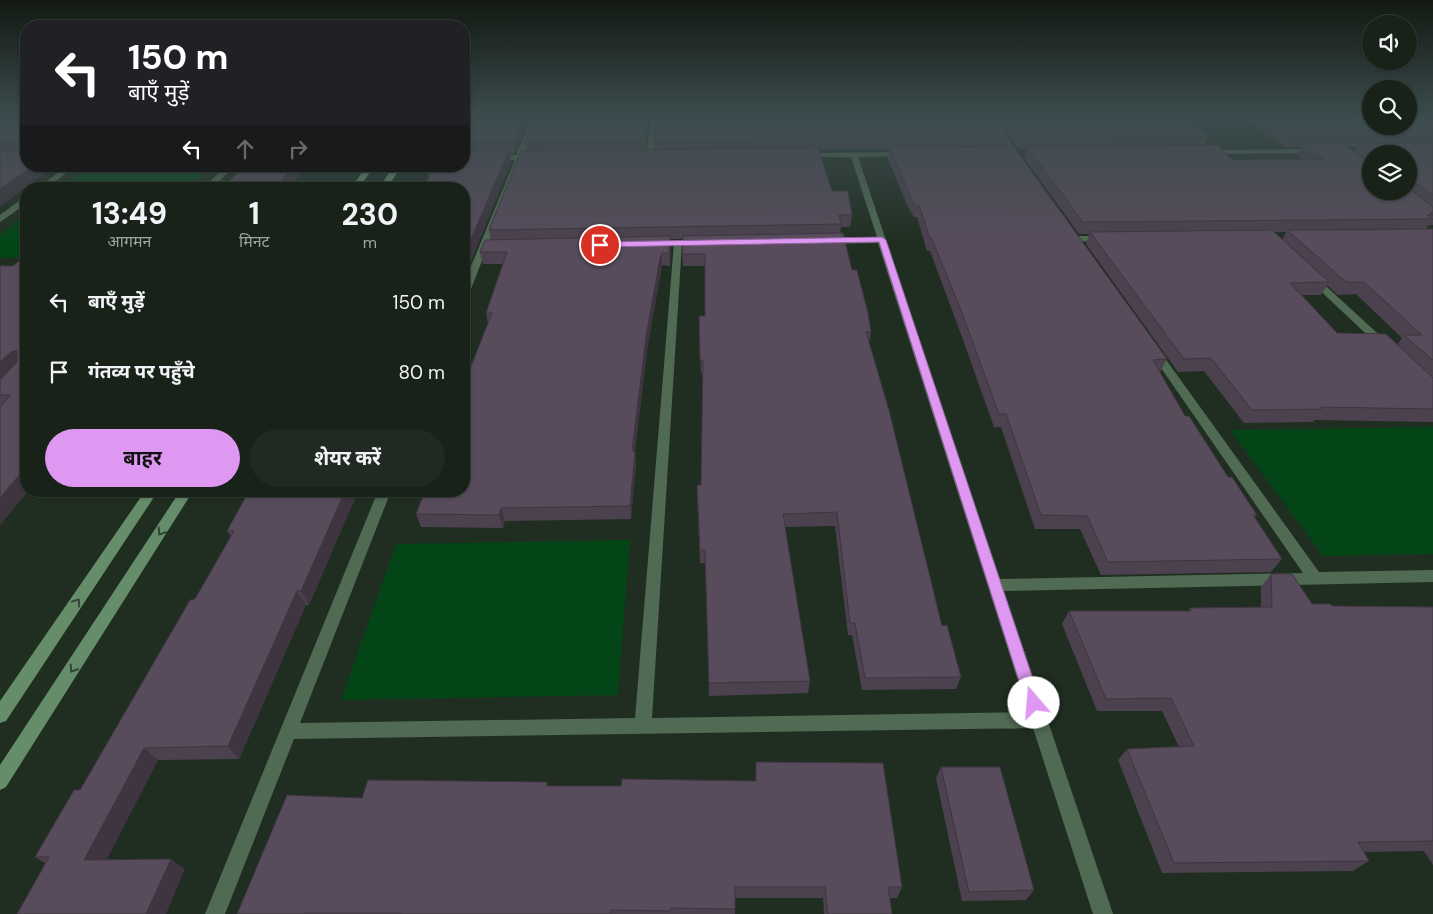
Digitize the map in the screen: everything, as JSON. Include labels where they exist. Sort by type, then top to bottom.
[{"type":"main road","points":[[0,715],[148,497]]},
{"type":"main road","points":[[0,781],[183,497]]},
{"type":"street","points":[[470,282],[488,247],[519,159]]},
{"type":"street","points":[[855,159],[1103,914]]},
{"type":"street","points":[[1017,159],[1022,165]]},
{"type":"street","points":[[50,182],[63,172]]},
{"type":"street","points":[[214,182],[224,172]]},
{"type":"street","points":[[0,219],[20,204]]},
{"type":"street","points":[[1075,239],[1114,239]]},
{"type":"street","points":[[821,241],[882,240]]},
{"type":"street","points":[[643,726],[678,243]]},
{"type":"street","points":[[1305,271],[1390,351]]},
{"type":"street","points":[[1149,344],[1315,578]]},
{"type":"street","points":[[215,914],[383,497]]},
{"type":"street","points":[[996,586],[1433,576]]},
{"type":"street","points":[[288,731],[1039,720]]},
{"type":"green space","points":[[80,172],[206,172],[196,182],[68,182]]},
{"type":"green space","points":[[20,219],[20,257],[0,258],[0,235]]},
{"type":"green space","points":[[1433,427],[1433,554],[1323,556],[1230,430]]},
{"type":"green space","points":[[630,540],[618,695],[341,700],[396,544]]},
{"type":"building","points":[[0,159],[20,159],[20,172],[24,172],[0,189]]},
{"type":"building","points":[[470,159],[505,159],[470,242],[470,182],[426,182],[431,173],[428,173],[470,172]]},
{"type":"building","points":[[518,159],[821,159],[832,191],[848,191],[852,215],[839,215],[841,224],[489,230]]},
{"type":"building","points":[[894,159],[1022,159],[1167,359],[1153,360],[1185,416],[1189,416],[1228,477],[1232,477],[1257,515],[1253,515],[1282,559],[1108,562],[1087,516],[1041,515],[1006,414],[999,414],[962,313],[932,239],[930,239],[919,205],[916,206]]},
{"type":"building","points":[[1036,159],[1362,159],[1362,200],[1417,200],[1417,195],[1433,207],[1433,213],[1430,213],[1433,215],[1427,215],[1433,219],[1083,222]]},
{"type":"building","points":[[1417,159],[1433,159],[1433,195],[1417,184]]},
{"type":"building","points":[[238,172],[289,172],[280,182],[228,182]]},
{"type":"building","points":[[1433,229],[1433,360],[1404,335],[1422,335],[1364,282],[1346,282],[1287,230]]},
{"type":"building","points":[[1272,230],[1329,282],[1290,283],[1337,333],[1386,334],[1433,378],[1433,409],[1320,407],[1322,409],[1252,410],[1211,358],[1184,359],[1090,232]]},
{"type":"building","points":[[843,233],[852,270],[857,270],[868,313],[871,332],[866,332],[889,410],[942,626],[947,625],[961,677],[865,678],[855,623],[850,623],[837,512],[783,514],[810,681],[709,683],[705,550],[700,550],[697,485],[701,485],[703,360],[700,360],[699,316],[705,316],[705,254],[682,254],[683,236]]},
{"type":"building","points":[[670,236],[669,253],[662,253],[660,258],[646,337],[632,451],[635,451],[630,506],[501,508],[499,515],[416,514],[423,497],[470,497],[470,369],[492,313],[486,313],[507,252],[480,252],[485,240]]},
{"type":"building","points":[[20,260],[20,474],[0,498],[0,407],[11,395],[0,395],[0,380],[17,362],[17,351],[12,351],[0,362],[0,266],[13,266]]},
{"type":"building","points":[[246,497],[342,497],[301,591],[297,591],[228,746],[144,748],[84,860],[171,859],[146,914],[17,914],[49,857],[35,857],[74,790],[80,790],[190,600],[195,599],[234,531],[227,531]]},
{"type":"building","points":[[1271,574],[1292,574],[1312,604],[1330,604],[1332,606],[1433,607],[1433,841],[1358,842],[1369,861],[1174,863],[1127,749],[1194,746],[1171,698],[1106,699],[1069,611],[1191,611],[1190,608],[1272,607]]},
{"type":"building","points":[[756,762],[883,763],[902,887],[888,887],[892,914],[828,914],[825,887],[735,887],[735,909],[671,908],[671,911],[611,910],[611,914],[237,914],[287,795],[362,798],[368,780],[547,782],[547,786],[621,786],[622,779],[756,781]]},
{"type":"building","points":[[941,767],[1000,767],[1034,890],[969,892]]},
{"type":"route","points":[[600,245],[882,240],[1034,703]]}]
